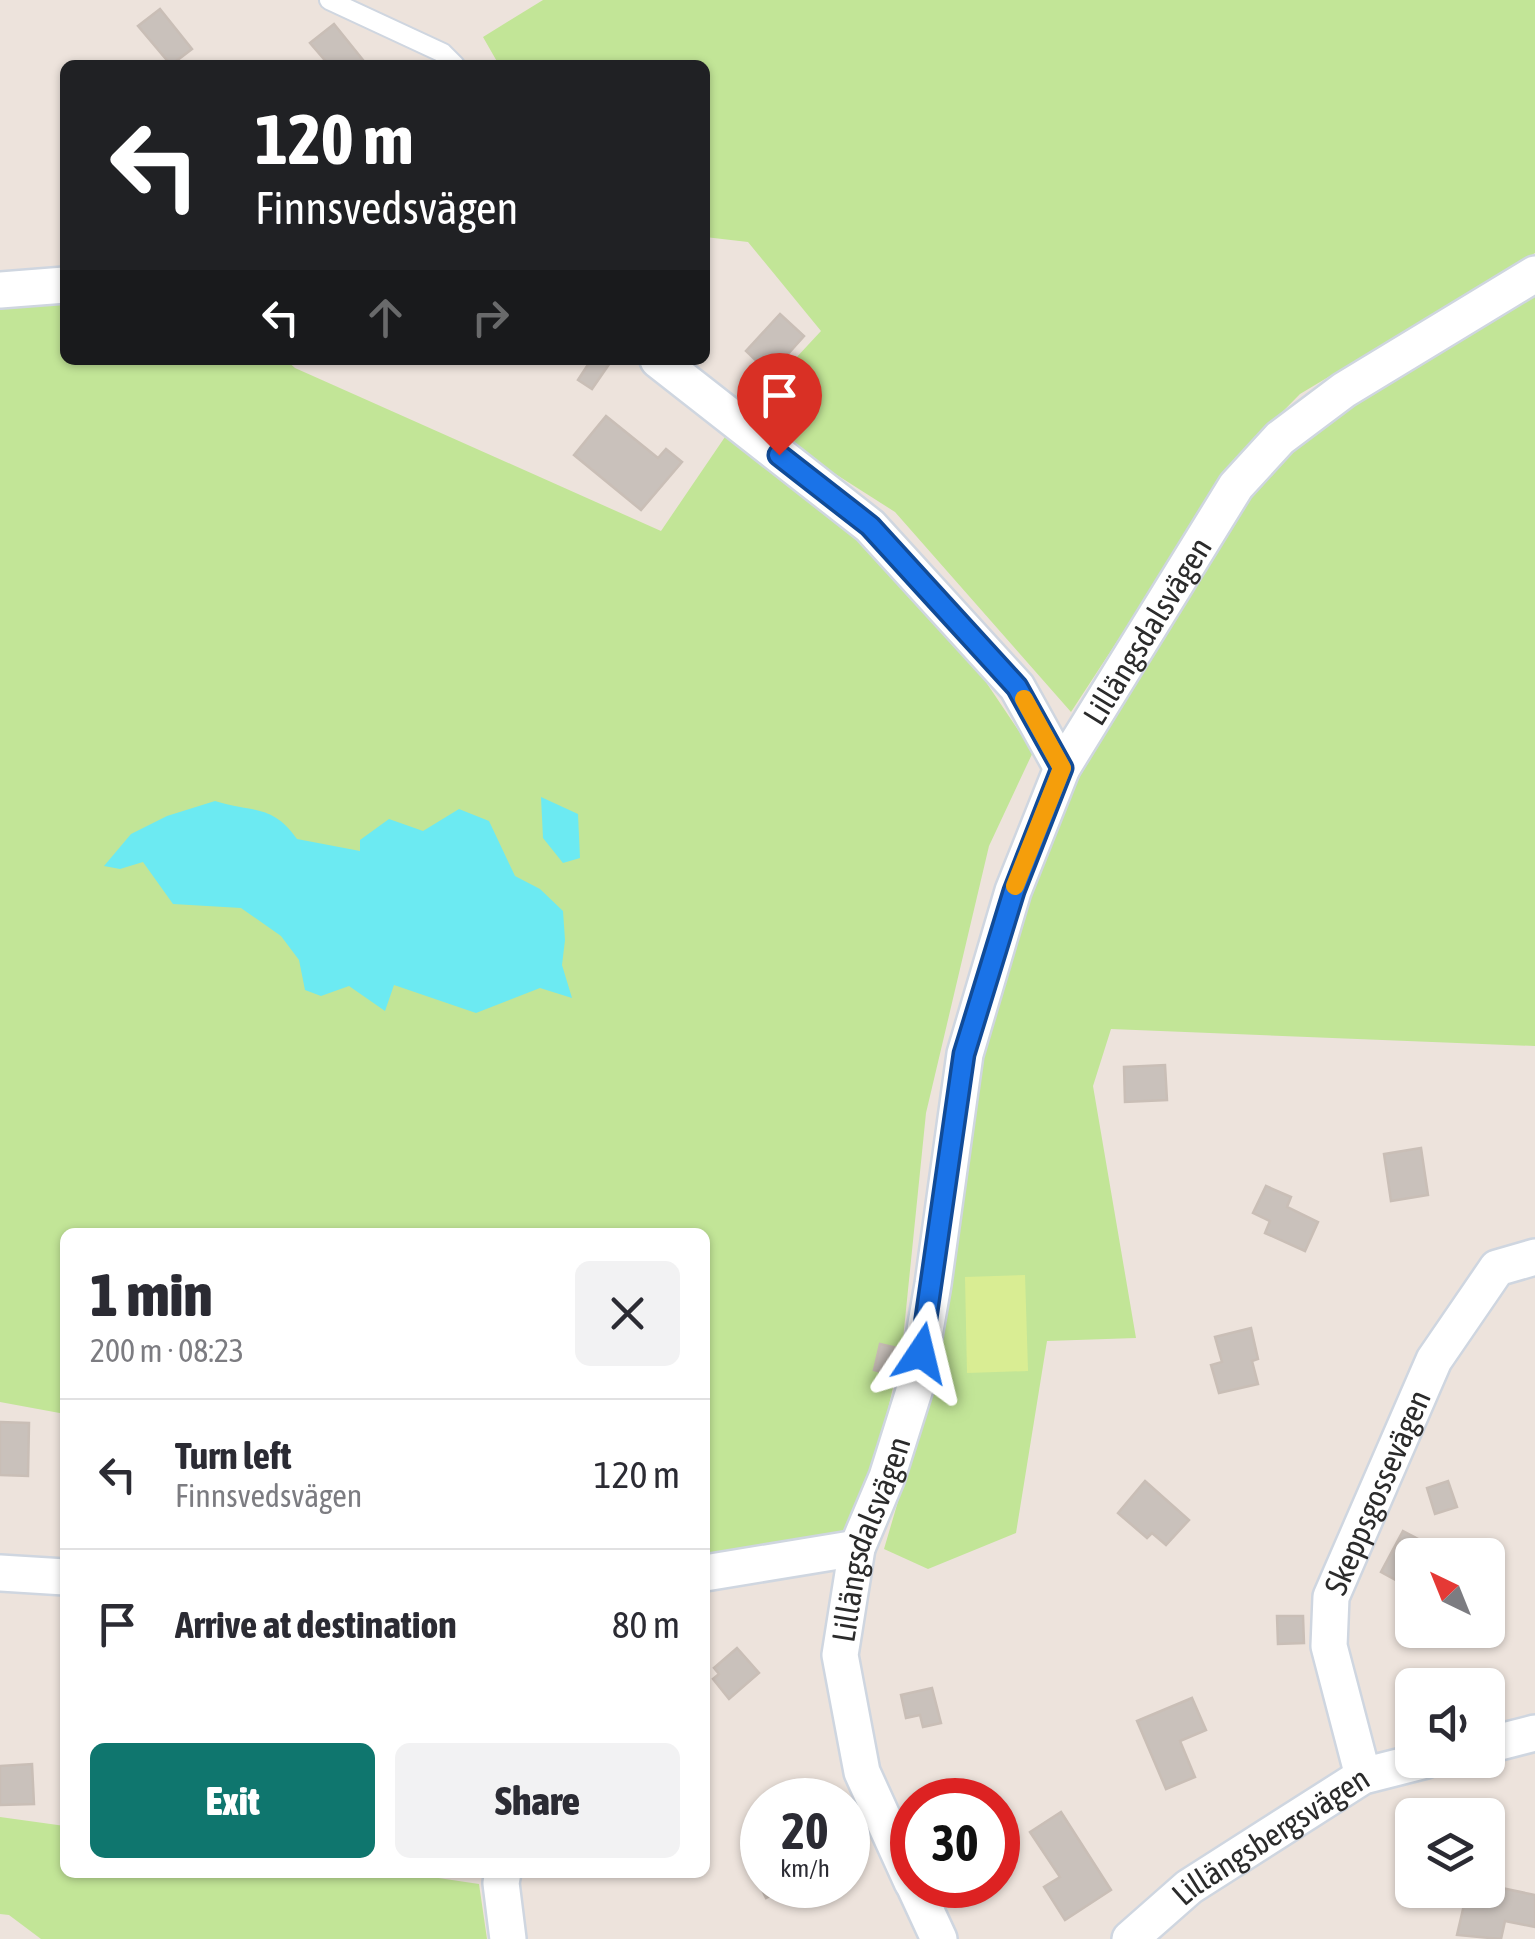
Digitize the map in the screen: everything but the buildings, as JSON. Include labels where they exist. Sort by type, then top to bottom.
[{"type":"street","name":"Lillängsdalsvägen","points":[[890,1833],[862,1772],[840,1655],[857,1548],[887,1477],[915,1388],[964,1054],[1014,891],[1062,768],[1236,486],[1280,438],[1344,390],[1535,274]]},
{"type":"street","points":[[0,290],[60,285]]},
{"type":"street","points":[[664,365],[870,526],[1017,687],[1062,768]]},
{"type":"street","name":"Skeppsgossevägen","points":[[1362,1776],[1329,1646],[1331,1597],[1434,1360],[1497,1268],[1535,1258]]},
{"type":"street","points":[[710,1572],[857,1548]]},
{"type":"street","points":[[0,1573],[60,1577]]},
{"type":"street","points":[[1505,1741],[1535,1733]]},
{"type":"street","name":"Lillängsbergsvägen","points":[[1130,1939],[1189,1886],[1362,1776],[1395,1768]]},
{"type":"street","points":[[502,1878],[508,1939]]},
{"type":"street","name":"Lillängsdalsvägen","points":[[924,1908],[938,1939]]},
{"type":"lane","points":[[329,0],[450,60]]},
{"type":"green space","points":[[543,0],[1535,0],[1535,253],[1300,394],[1236,459],[1071,712],[895,512],[743,415],[821,331],[748,242],[710,238],[710,60],[496,60],[483,37]]},
{"type":"green space","points":[[60,292],[60,365],[292,365],[661,531],[729,431],[862,531],[947,624],[1033,752],[989,846],[926,1113],[902,1349],[874,1469],[847,1534],[710,1566],[710,1228],[60,1228],[60,1413],[0,1402],[0,298]]},
{"type":"green space","points":[[1535,296],[1535,1046],[1111,1029],[1093,1086],[1136,1338],[1047,1341],[1016,1533],[928,1569],[884,1549],[927,1403],[980,1053],[1028,890],[1083,768],[1260,476],[1359,395]]},
{"type":"green space","points":[[1025,1275],[1028,1371],[967,1373],[965,1277]]},
{"type":"green space","points":[[0,1817],[60,1825],[60,1878],[438,1878],[479,1884],[487,1939],[41,1939],[9,1915],[0,1914]]},
{"type":"water","points":[[541,797],[578,814],[580,858],[563,863],[543,838]]},
{"type":"water","points":[[215,801],[270,815],[297,839],[360,851],[360,840],[389,819],[423,831],[459,809],[489,821],[515,876],[540,889],[563,911],[562,965],[572,998],[540,988],[476,1013],[394,985],[385,1011],[349,986],[321,996],[305,990],[299,960],[281,936],[241,908],[173,904],[143,862],[120,869],[104,866],[131,834],[167,816]]},
{"type":"slow traffic","points":[[1015,886],[1062,768],[1024,699]]},
{"type":"route","points":[[779,455],[870,526],[1017,687],[1062,768],[1014,891],[964,1054],[921,1353]]}]
